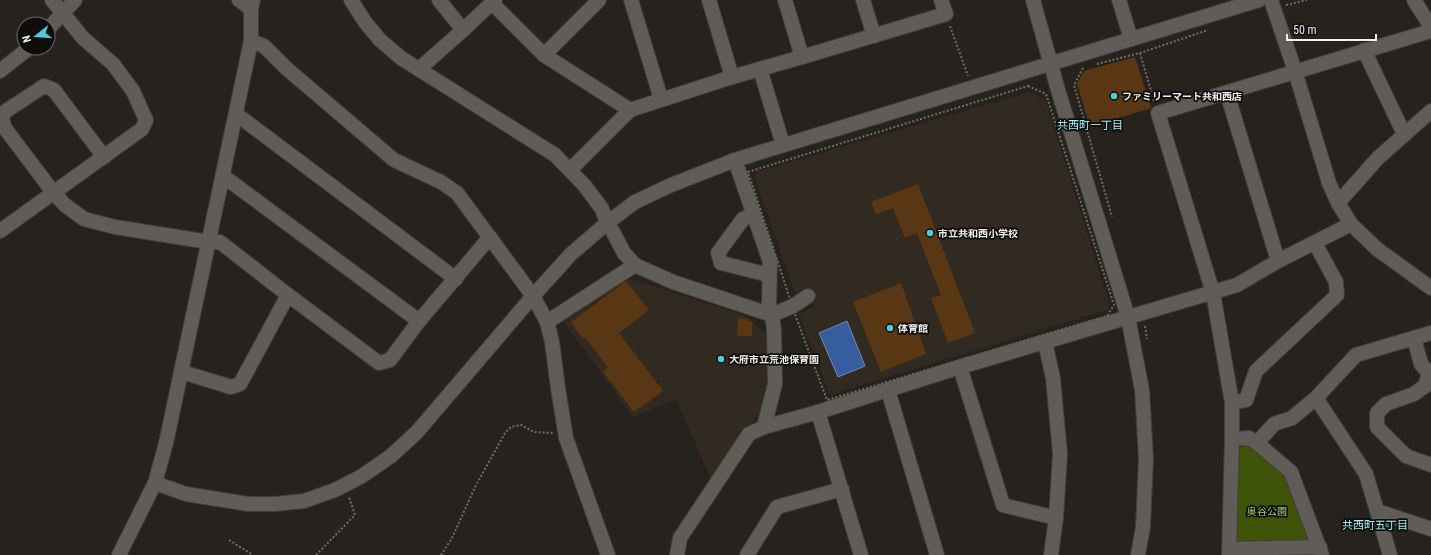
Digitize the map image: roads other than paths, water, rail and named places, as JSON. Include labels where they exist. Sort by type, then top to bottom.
[{"type":"street","points":[[0,230],[142,129],[146,120],[133,91],[113,64],[83,38],[52,0]]},
{"type":"street","points":[[56,20],[75,0]]},
{"type":"street","points":[[119,555],[155,483],[166,443],[182,372],[251,41],[252,5],[239,0]]},
{"type":"street","points":[[351,0],[364,22],[380,40],[401,58],[555,155],[590,192],[602,209],[607,223],[624,253],[635,265],[673,282],[772,315],[793,306],[808,296]]},
{"type":"street","points":[[439,0],[463,30]]},
{"type":"street","points":[[544,55],[599,0]]},
{"type":"street","points":[[631,0],[661,99]]},
{"type":"street","points":[[709,0],[732,77]]},
{"type":"street","points":[[786,0],[802,58]]},
{"type":"street","points":[[863,0],[874,36]]},
{"type":"street","points":[[570,170],[630,110],[732,77],[802,58],[946,14],[942,0]]},
{"type":"street","points":[[1033,0],[1058,90],[1128,317],[1142,390],[1146,458],[1143,527],[1138,555]]},
{"type":"street","points":[[1119,0],[1131,39]]},
{"type":"street","points":[[155,483],[186,494],[248,504],[275,504],[304,501],[335,490],[362,476],[391,456],[417,432],[533,296],[571,254],[607,223],[635,202],[671,185],[735,160],[1259,0]]},
{"type":"street","points":[[1414,0],[1431,27]]},
{"type":"street","points":[[419,69],[493,2],[544,55],[630,110]]},
{"type":"street","points":[[1272,4],[1295,71],[1329,183],[1338,203],[1351,224],[1377,249],[1431,288]]},
{"type":"street","points":[[1232,438],[1248,438],[1257,443],[1291,472],[1321,551],[1229,552],[1232,403],[1213,293],[1158,113],[1431,31]]},
{"type":"street","points":[[251,41],[264,46],[286,68],[394,160],[440,182],[456,193],[533,296],[547,322],[552,342],[566,438],[608,555]]},
{"type":"street","points":[[1364,50],[1404,134]]},
{"type":"street","points":[[0,71],[19,56]]},
{"type":"street","points":[[760,69],[783,145]]},
{"type":"street","points":[[104,157],[54,90],[44,86],[6,110],[2,116],[4,127],[53,192],[65,205],[84,219],[115,227],[209,242],[220,242],[379,363],[390,360],[419,321],[490,238]]},
{"type":"street","points":[[1227,93],[1278,261]]},
{"type":"street","points":[[1338,203],[1378,158],[1431,111]]},
{"type":"street","points":[[236,114],[456,279]]},
{"type":"street","points":[[735,160],[770,262],[769,304],[772,315],[775,384],[764,426]]},
{"type":"street","points":[[223,176],[419,321]]},
{"type":"street","points":[[753,215],[743,219],[718,253],[721,263],[769,275]]},
{"type":"street","points":[[677,555],[680,538],[749,434],[764,426],[818,412],[960,367],[1237,285],[1278,261],[1351,224]]},
{"type":"street","points":[[1232,403],[1246,400],[1256,371],[1337,295],[1336,282],[1315,243]]},
{"type":"street","points":[[547,322],[635,265]]},
{"type":"street","points":[[182,372],[231,387],[240,384],[288,295]]},
{"type":"street","points":[[1257,443],[1274,424],[1292,418],[1316,398],[1356,355],[1431,333]]},
{"type":"street","points":[[1414,338],[1421,364],[1429,373],[1425,386],[1414,394],[1386,404],[1377,413],[1377,427],[1406,456],[1431,465]]},
{"type":"street","points":[[1045,342],[1053,378],[1060,454],[1056,518],[1051,555]]},
{"type":"street","points":[[960,367],[1003,505],[1056,518]]},
{"type":"street","points":[[888,390],[937,555]]},
{"type":"street","points":[[1316,398],[1366,474],[1390,555]]},
{"type":"street","points":[[818,412],[861,555]]},
{"type":"street","points":[[747,555],[777,507],[842,489]]},
{"type":"street","points":[[1377,511],[1431,528]]},
{"type":"water","points":[[847,321],[865,366],[838,377],[819,333]]},
{"type":"place","name":"ファミリーマート共和西店","points":[[1114,96]]},
{"type":"place","name":"市立共和西小学校","points":[[930,233]]},
{"type":"place","name":"体育館","points":[[890,328]]},
{"type":"place","name":"大府市立荒池保育園","points":[[721,359]]},
{"type":"district","name":"共西町一丁目","points":[[1090,125]]},
{"type":"district","name":"共西町五丁目","points":[[1375,525]]},
{"type":"park label","name":"奥谷公園","points":[[1267,511]]}]
